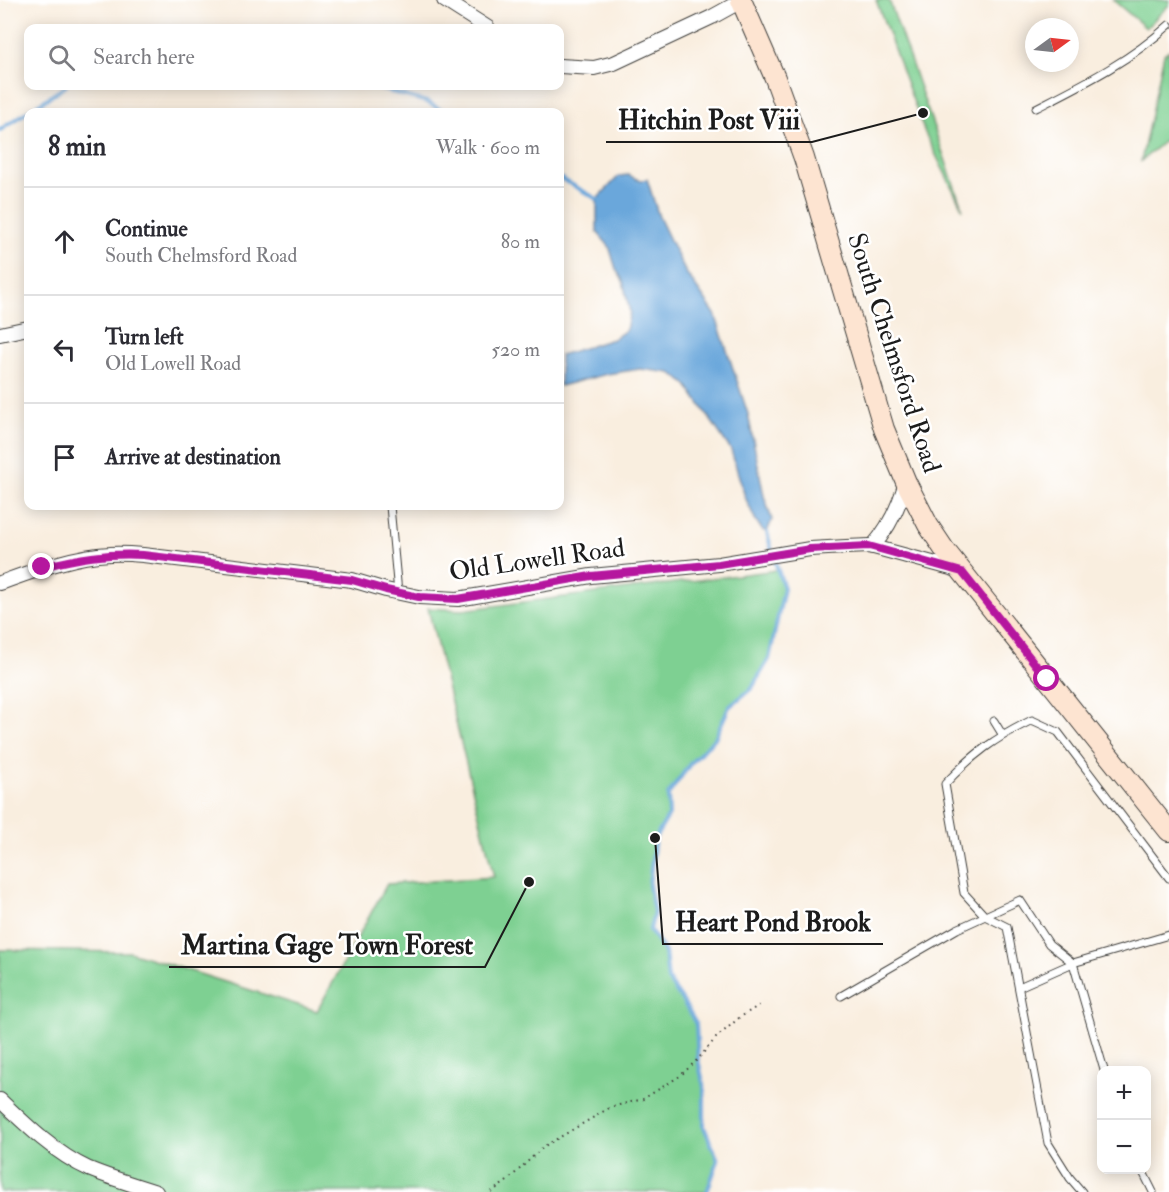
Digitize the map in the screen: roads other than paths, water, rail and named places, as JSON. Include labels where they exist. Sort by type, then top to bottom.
[{"type":"main road","name":"South Chelmsford Road","points":[[741,0],[775,78],[801,147],[884,429],[906,482],[928,525],[962,572],[1169,831]]},
{"type":"street","points":[[444,0],[482,24]]},
{"type":"street","points":[[564,66],[594,68],[614,63],[712,18],[741,0]]},
{"type":"street","points":[[0,334],[24,329]]},
{"type":"street","points":[[872,547],[884,534],[892,520],[906,482]]},
{"type":"street","name":"Old Lowell Road","points":[[0,583],[65,561],[110,554],[143,555],[352,580],[419,597],[458,599],[591,576],[719,564],[810,549],[872,547],[962,572]]},
{"type":"street","points":[[0,1100],[59,1151],[88,1168],[156,1192]]},
{"type":"lane","points":[[1036,108],[1103,74],[1151,41],[1169,24]]},
{"type":"lane","points":[[390,510],[398,593]]},
{"type":"lane","points":[[1082,1192],[1070,1178],[1048,1143],[1007,927],[985,916],[964,893],[945,784],[966,762],[1002,734],[1032,720],[1058,732],[1169,878]]},
{"type":"lane","points":[[994,721],[1002,734]]},
{"type":"lane","points":[[841,996],[957,929],[1020,900],[1049,944],[1073,963],[1103,1066]]},
{"type":"lane","points":[[1019,987],[1073,963],[1169,936]]},
{"type":"lane","points":[[1144,1174],[1152,1192]]},
{"type":"water","points":[[628,175],[641,181],[647,179],[659,217],[685,271],[715,314],[748,414],[764,496],[772,520],[767,532],[762,530],[755,519],[745,497],[731,450],[687,385],[671,373],[640,369],[607,374],[564,385],[564,354],[613,339],[626,330],[630,312],[623,281],[616,269],[609,246],[597,232],[597,199],[619,176]]},
{"type":"waterway","points":[[33,108],[60,90]]},
{"type":"waterway","points":[[384,90],[427,102],[438,108]]},
{"type":"waterway","points":[[0,130],[24,114]]},
{"type":"waterway","points":[[564,180],[597,199]]},
{"type":"waterway","points":[[767,532],[772,552]]},
{"type":"waterway","points":[[707,1192],[718,1160],[704,1127],[704,1087],[698,1059],[696,1024],[668,980],[665,952],[650,930],[654,912],[649,885],[655,838],[669,815],[668,795],[690,764],[715,738],[729,707],[752,688],[769,659],[784,588],[774,559]]},
{"type":"place","name":"Hitchin Post Viii","points":[[923,113]]},
{"type":"place","name":"Heart Pond Brook","points":[[655,838]]},
{"type":"place","name":"Martina Gage Town Forest","points":[[529,882]]}]
